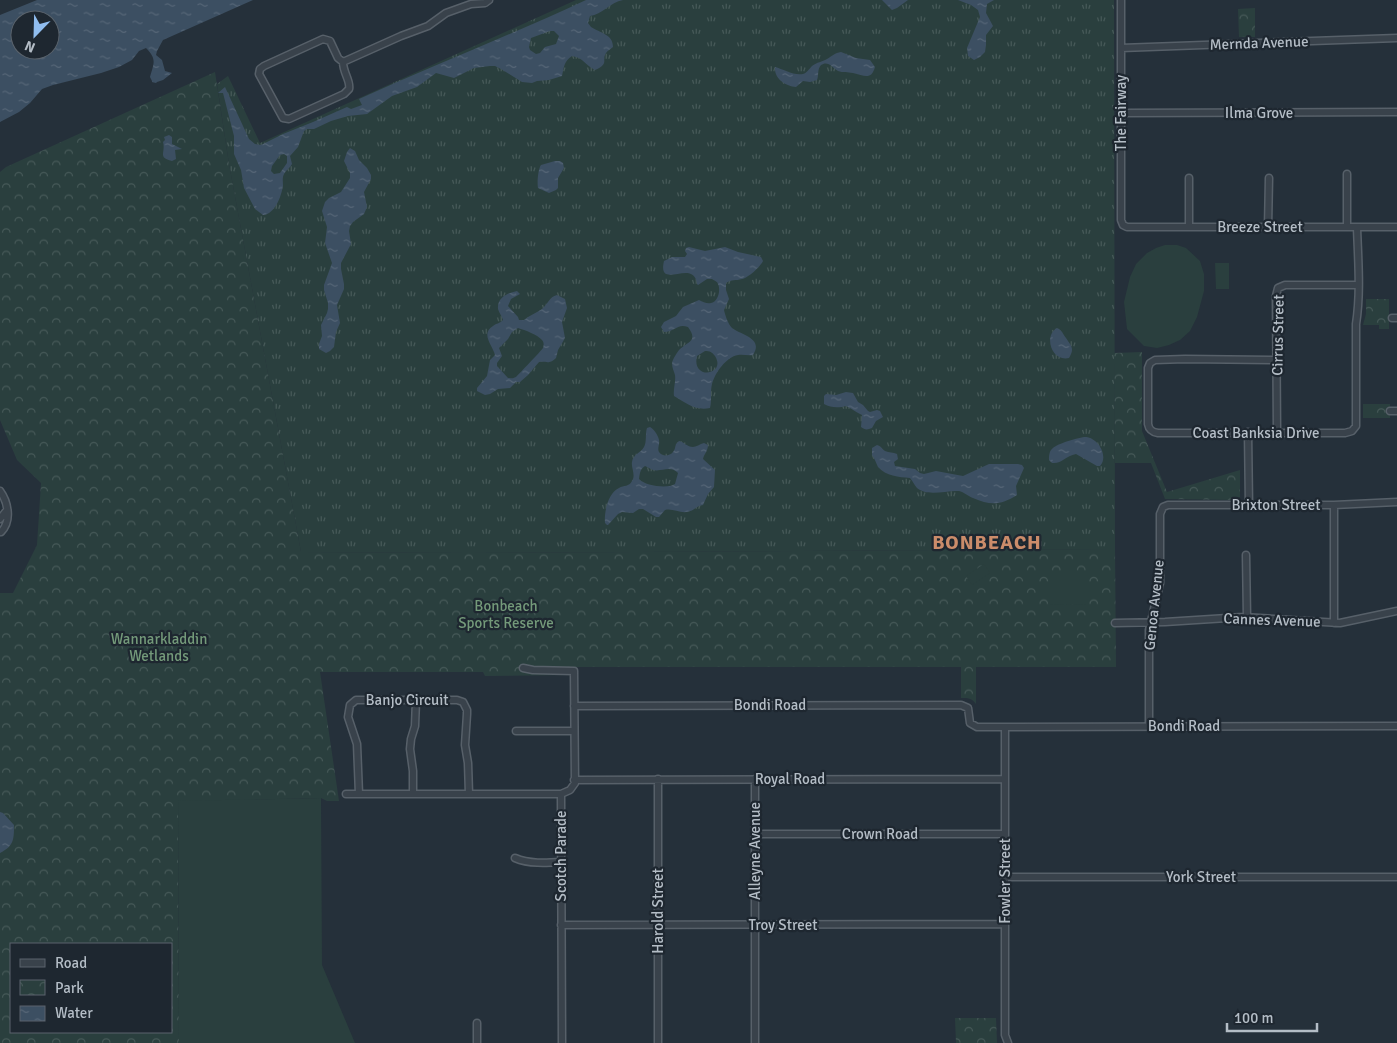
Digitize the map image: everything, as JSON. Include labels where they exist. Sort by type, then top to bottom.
[{"type":"street","points":[[343,62],[428,26],[446,13],[473,2],[482,4],[489,0]]},
{"type":"street","name":"The Fairway","points":[[1121,0],[1121,220],[1123,225]]},
{"type":"street","name":"Mernda Avenue","points":[[1121,48],[1397,38]]},
{"type":"street","points":[[323,39],[330,41],[338,58],[343,62],[343,70],[350,86],[348,91],[287,119],[282,118],[280,115],[259,73],[260,68],[323,39]]},
{"type":"street","name":"Ilma Grove","points":[[1121,113],[1397,112]]},
{"type":"street","points":[[1347,174],[1348,227]]},
{"type":"street","points":[[1189,178],[1189,227]]},
{"type":"street","points":[[1268,178],[1268,227]]},
{"type":"street","name":"Breeze Street","points":[[1123,225],[1127,227],[1397,227]]},
{"type":"street","name":"Coast Banksia Drive","points":[[1277,360],[1152,361],[1149,365],[1148,424],[1151,431],[1158,433],[1345,432],[1356,428],[1357,227]]},
{"type":"street","name":"Cirrus Street","points":[[1277,432],[1276,296],[1278,288],[1285,285],[1358,285]]},
{"type":"street","points":[[1248,432],[1248,506]]},
{"type":"street","points":[[0,491],[4,496],[8,515],[4,529],[0,532]]},
{"type":"street","name":"Brixton Street","points":[[1160,514],[1163,507],[1168,504],[1248,506],[1397,502]]},
{"type":"street","points":[[1334,505],[1334,623]]},
{"type":"street","points":[[0,519],[7,510]]},
{"type":"street","name":"Genoa Avenue","points":[[1149,726],[1149,638],[1160,583],[1160,514]]},
{"type":"street","points":[[1246,555],[1247,617]]},
{"type":"street","name":"Cannes Avenue","points":[[1115,623],[1151,623],[1247,617],[1334,623],[1349,622],[1397,611]]},
{"type":"street","points":[[523,668],[574,671],[574,780]]},
{"type":"street","name":"Banjo Circuit","points":[[360,794],[357,744],[349,720],[348,710],[350,705],[356,700],[457,700],[463,702],[468,714],[465,745],[468,763],[469,794]]},
{"type":"street","points":[[413,794],[410,748],[415,726],[416,700]]},
{"type":"street","name":"Bondi Road","points":[[574,706],[960,704],[969,710],[970,723],[976,727],[1397,726]]},
{"type":"street","name":"Fowler Street","points":[[1003,1043],[1005,1035],[1005,727]]},
{"type":"street","points":[[516,731],[574,731]]},
{"type":"street","name":"Royal Road","points":[[574,780],[1005,778]]},
{"type":"street","name":"Harold Street","points":[[658,779],[658,1043]]},
{"type":"street","name":"Alleyne Avenue","points":[[755,779],[755,1043]]},
{"type":"street","name":"Scotch Parade","points":[[562,1042],[561,794],[566,793],[574,786],[574,780]]},
{"type":"street","points":[[346,794],[561,794]]},
{"type":"street","name":"Crown Road","points":[[755,834],[1005,834]]},
{"type":"street","points":[[515,858],[530,862],[561,862]]},
{"type":"street","name":"York Street","points":[[1005,877],[1397,877]]},
{"type":"street","name":"Troy Street","points":[[562,925],[1005,924]]},
{"type":"street","points":[[476,1022],[477,1043]]},
{"type":"street","name":"Fowler Street","points":[[1005,1035],[1008,1043]]},
{"type":"green space","points":[[576,0],[1114,0],[1115,549],[469,553],[301,552],[229,164],[217,84],[228,76],[260,143]]},
{"type":"green space","points":[[1255,8],[1255,37],[1239,37],[1238,9]]},
{"type":"green space","name":"Wannarkladdin Wetlands","points":[[215,72],[229,164],[301,552],[469,553],[1115,549],[1116,667],[976,667],[976,704],[970,699],[961,698],[961,667],[570,667],[570,675],[485,676],[483,672],[320,672],[339,801],[327,801],[321,798],[178,802],[179,1043],[0,1043],[0,593],[13,593],[37,545],[41,483],[17,460],[0,420],[0,172],[6,167]]},
{"type":"green space","points":[[1165,245],[1177,245],[1186,248],[1200,261],[1204,274],[1204,291],[1197,317],[1190,331],[1180,340],[1157,348],[1144,346],[1127,329],[1124,302],[1130,277],[1136,264],[1147,253]]},
{"type":"green space","points":[[1215,263],[1229,263],[1229,289],[1216,289]]},
{"type":"green space","points":[[1366,299],[1389,299],[1389,329],[1379,329],[1379,325],[1363,325],[1366,314]]},
{"type":"green space","points":[[1142,352],[1142,431],[1167,492],[1240,470],[1240,497],[1238,500],[1165,499],[1151,463],[1115,463],[1114,353]]},
{"type":"green space","points":[[1363,404],[1390,404],[1390,418],[1363,418]]},
{"type":"green space","points":[[984,564],[990,573],[972,585],[966,576]]},
{"type":"green space","points":[[1050,572],[1087,572],[1087,604],[1050,605]]},
{"type":"green space","points":[[321,798],[322,965],[355,1043],[179,1043],[178,801]]},
{"type":"green space","points":[[955,1018],[996,1018],[997,1043],[956,1043]]},
{"type":"water","points":[[37,0],[253,0],[163,40],[156,55],[162,60],[165,71],[172,73],[163,80],[156,83],[152,82],[150,77],[153,58],[146,48],[139,51],[132,60],[119,67],[42,89],[19,112],[0,122],[0,15],[10,11],[10,60],[60,60],[60,10],[12,10]]},
{"type":"water","points":[[586,0],[623,0],[590,16],[588,23],[591,27],[611,39],[613,47],[606,53],[602,66],[595,70],[579,58],[572,56],[566,62],[562,76],[532,83],[522,82],[495,66],[474,68],[454,78],[436,73],[417,87],[392,96],[367,114],[348,116],[304,131],[298,147],[290,156],[292,164],[283,176],[283,186],[277,204],[271,212],[263,215],[255,209],[244,188],[241,170],[234,154],[234,136],[223,93],[218,93],[225,87],[249,139],[255,144],[261,145],[347,107],[351,109],[362,105],[359,99]],"holes":[[[554,31],[559,36],[556,44],[545,47],[540,53],[536,54],[530,50],[531,38]],[[284,154],[287,156],[287,163],[280,173],[274,174],[271,171],[272,166],[280,155]]]},
{"type":"water","points":[[882,0],[908,0],[892,10]]},
{"type":"water","points":[[958,0],[994,0],[987,4],[986,13],[993,26],[986,35],[985,52],[974,60],[968,56],[967,48],[980,17],[978,10]]},
{"type":"water","points":[[841,52],[856,58],[870,60],[875,67],[873,71],[869,76],[840,72],[826,63],[819,68],[817,80],[803,81],[796,87],[781,81],[776,75],[775,67],[792,73],[803,74],[812,66]]},
{"type":"water","points":[[169,135],[172,137],[172,144],[182,149],[175,150],[176,159],[172,161],[163,156],[164,137]]},
{"type":"water","points":[[350,148],[355,151],[359,160],[367,168],[371,179],[364,192],[367,207],[364,214],[350,226],[351,244],[341,263],[344,289],[337,305],[340,323],[336,332],[334,347],[326,353],[319,349],[319,344],[322,336],[321,325],[328,309],[324,285],[332,263],[325,243],[327,227],[322,211],[325,202],[341,192],[350,178],[350,173],[344,161]]},
{"type":"water","points":[[555,161],[563,163],[564,168],[558,178],[558,188],[549,193],[538,188],[538,173],[541,165]]},
{"type":"water","points":[[725,247],[761,257],[763,261],[747,277],[726,283],[729,299],[724,310],[728,322],[732,328],[754,341],[756,349],[753,355],[734,356],[722,366],[712,384],[710,408],[705,409],[687,404],[674,396],[675,375],[672,363],[679,350],[691,340],[691,332],[688,327],[684,326],[664,332],[661,327],[664,322],[676,316],[683,307],[699,300],[711,303],[718,295],[718,284],[712,279],[707,279],[698,285],[690,273],[671,275],[666,274],[663,270],[664,261],[672,257],[685,257],[687,254],[686,248],[705,251]],"holes":[[[705,351],[711,352],[715,356],[717,362],[716,368],[713,371],[703,372],[699,369],[697,356]]]},
{"type":"water","points":[[517,291],[520,294],[511,299],[508,306],[519,320],[524,320],[542,309],[554,296],[557,295],[565,299],[567,308],[562,322],[565,338],[556,358],[549,362],[539,362],[528,375],[510,388],[498,389],[485,395],[477,391],[477,388],[487,376],[490,360],[495,355],[487,336],[489,329],[503,320],[498,309],[499,301],[507,294]],"holes":[[[518,328],[540,338],[544,344],[543,348],[516,377],[508,378],[497,366],[502,356],[499,348],[512,332]]]},
{"type":"water","points":[[1057,328],[1072,347],[1069,358],[1058,356],[1051,348],[1051,337]]},
{"type":"water","points":[[846,392],[853,393],[858,402],[868,411],[880,411],[883,417],[876,421],[872,428],[865,429],[861,427],[862,415],[846,406],[835,407],[824,404],[824,396],[826,394],[836,395]]},
{"type":"water","points":[[647,428],[653,429],[658,436],[658,451],[660,454],[668,455],[672,453],[679,441],[691,447],[704,443],[708,445],[703,459],[715,470],[714,487],[703,505],[689,511],[665,510],[659,517],[656,517],[643,509],[639,509],[633,513],[622,512],[618,514],[607,525],[605,523],[605,514],[609,498],[615,490],[632,481],[634,476],[633,459],[644,447]],"holes":[[[645,466],[653,470],[672,469],[678,473],[675,484],[672,486],[662,486],[651,485],[642,481],[639,479],[640,473]]]},
{"type":"water","points":[[1086,437],[1095,441],[1101,448],[1103,457],[1100,466],[1076,454],[1055,463],[1049,460],[1050,452],[1055,446]]},
{"type":"water","points":[[877,445],[885,451],[897,454],[898,459],[894,462],[895,466],[915,469],[924,474],[936,471],[963,476],[989,464],[1018,464],[1024,468],[1016,486],[1017,495],[1006,501],[991,503],[979,501],[959,491],[937,493],[921,491],[910,478],[893,476],[878,467],[872,455],[872,448]]},
{"type":"water","points":[[0,812],[14,825],[14,834],[11,845],[0,853]]},
{"type":"district","name":"BONBEACH","points":[[987,542]]},
{"type":"park label","name":"Bonbeach Sports Reserve","points":[[506,614]]}]
